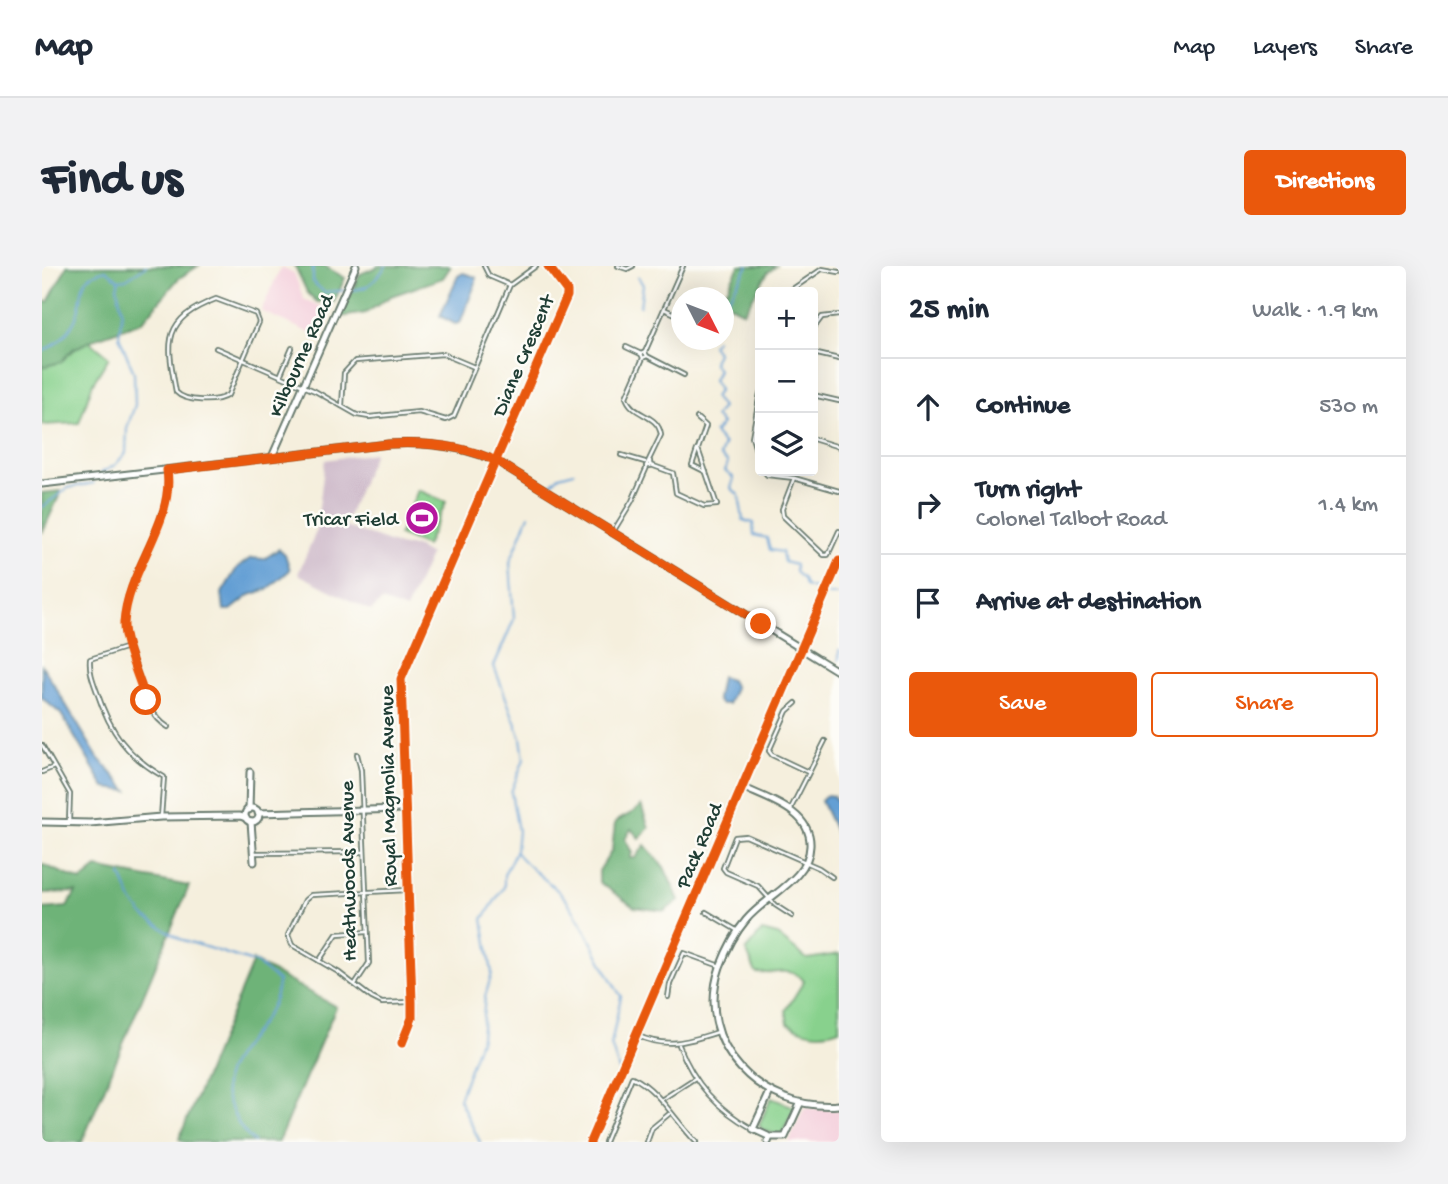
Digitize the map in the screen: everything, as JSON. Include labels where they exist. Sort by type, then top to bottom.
[{"type":"street","name":"Kilbourne Road","points":[[272,457],[356,266]]},
{"type":"street","points":[[484,266],[486,274],[510,285]]},
{"type":"street","points":[[216,348],[280,376],[350,412],[369,417],[419,412],[446,420],[454,416],[510,285],[536,266]]},
{"type":"street","name":"Diane Crescent","points":[[495,461],[567,296],[568,291],[548,266]]},
{"type":"street","points":[[618,266],[626,269],[633,266]]},
{"type":"street","points":[[613,532],[632,501],[661,429],[654,420],[631,408],[626,397],[683,266]]},
{"type":"street","points":[[795,287],[821,269],[839,272]]},
{"type":"street","points":[[223,299],[258,317],[243,360],[228,395],[222,399],[183,397],[176,392],[168,345],[170,335],[195,310],[209,301],[223,299]]},
{"type":"street","points":[[664,309],[671,312]]},
{"type":"street","points":[[818,322],[822,317],[839,315]]},
{"type":"street","points":[[626,347],[684,375]]},
{"type":"street","points":[[280,376],[292,348]]},
{"type":"street","points":[[342,406],[344,373],[355,361],[443,354],[475,368]]},
{"type":"street","points":[[818,354],[839,359]]},
{"type":"street","points":[[818,396],[839,401]]},
{"type":"street","points":[[755,447],[752,437],[756,413]]},
{"type":"street","points":[[697,418],[706,426],[692,465],[706,472]]},
{"type":"street","points":[[818,441],[839,447]]},
{"type":"street","points":[[42,484],[417,443],[460,449],[495,461],[839,672]]},
{"type":"street","points":[[621,455],[673,473],[676,492],[711,507],[717,505],[698,449]]},
{"type":"street","name":"Royal Magnolia Avenue","points":[[402,1044],[412,1018],[412,1002],[403,809],[401,679],[495,461]]},
{"type":"street","points":[[167,470],[169,490],[128,597],[124,629],[146,700],[158,719],[168,727]]},
{"type":"street","points":[[776,476],[794,478],[839,491]]},
{"type":"street","points":[[794,478],[782,509],[786,522],[824,555],[828,555],[839,531]]},
{"type":"street","name":"Pack Road","points":[[590,1142],[839,561]]},
{"type":"street","points":[[130,646],[90,659],[89,668],[104,715],[118,740],[139,762],[164,777],[161,817]]},
{"type":"street","points":[[796,703],[787,711],[769,751],[808,772]]},
{"type":"street","points":[[790,810],[825,741]]},
{"type":"street","points":[[42,744],[70,794],[69,823]]},
{"type":"street","name":"Heathwoods Avenue","points":[[355,984],[369,963],[357,754]]},
{"type":"street","points":[[42,772],[54,766]]},
{"type":"street","points":[[250,772],[255,857],[363,852]]},
{"type":"street","points":[[742,787],[790,810],[809,834],[810,848],[799,875],[769,897],[738,931],[720,966],[713,1001],[718,1032],[728,1055],[741,1070],[770,1093],[800,1104],[839,1105]]},
{"type":"street","points":[[42,822],[69,823],[161,817],[251,817],[403,809]]},
{"type":"street","points":[[792,916],[758,886],[726,872],[723,867],[735,837],[746,836],[832,877]]},
{"type":"street","points":[[407,890],[311,895],[304,900],[289,940],[382,1003],[412,1002]]},
{"type":"street","points":[[706,912],[738,931]]},
{"type":"street","points":[[319,961],[337,934],[367,932]]},
{"type":"street","points":[[668,997],[670,984],[684,953],[720,966]]},
{"type":"street","points":[[636,1035],[657,1043],[679,1045],[718,1032]]},
{"type":"street","points":[[679,1045],[695,1078],[712,1102],[769,1139],[785,1137],[800,1104]]},
{"type":"street","points":[[605,1142],[632,1077],[649,1084],[669,1114],[696,1142]]},
{"type":"street","points":[[661,1100],[695,1078]]},
{"type":"street","points":[[753,1129],[770,1093]]},
{"type":"street","points":[[647,1142],[652,1128],[669,1114]]},
{"type":"shaded area","points":[[281,267],[294,273],[304,299],[331,311],[319,337],[261,311]]},
{"type":"shaded area","points":[[374,453],[344,526],[400,546],[415,546],[430,555],[406,610],[382,601],[371,611],[298,574],[316,531],[325,460]]},
{"type":"shaded area","points":[[804,1108],[839,1110],[839,1142],[789,1142]]},
{"type":"green space","points":[[67,266],[198,266],[178,279],[142,322],[99,337],[73,349],[61,362],[42,367],[42,301],[48,302]]},
{"type":"green space","points":[[295,266],[324,266],[345,278],[334,302],[317,302],[307,292]]},
{"type":"green space","points":[[379,266],[451,266],[443,278],[391,296],[366,313],[340,317],[360,274]]},
{"type":"green space","points":[[739,266],[776,266],[768,272],[759,287],[755,287],[755,294],[744,312],[734,307],[734,287],[728,287]]},
{"type":"green space","points":[[89,341],[109,357],[93,383],[79,423],[42,425],[42,367],[57,362]]},
{"type":"green space","name":"Tricar Field","points":[[418,490],[446,502],[426,546],[399,535]]},
{"type":"green space","points":[[60,491],[60,494],[42,533],[42,493]]},
{"type":"green space","points":[[641,805],[649,828],[639,838],[631,829],[625,839],[632,853],[630,858],[635,858],[645,845],[664,867],[679,900],[665,911],[634,907],[599,882],[599,871],[612,850],[615,823]]},
{"type":"green space","points":[[42,864],[81,881],[97,868],[189,886],[82,1142],[42,1142],[42,909],[67,907],[76,892],[42,893]]},
{"type":"green space","points":[[762,931],[777,935],[807,959],[839,954],[839,1029],[813,1033],[788,1023],[786,1010],[804,981],[788,972],[756,973],[746,950]]},
{"type":"green space","points":[[253,961],[336,1007],[278,1142],[185,1142],[179,1139]]},
{"type":"green space","points":[[771,1098],[795,1107],[781,1136],[763,1130],[759,1125]]},
{"type":"water","points":[[463,273],[476,277],[476,282],[460,323],[455,324],[440,316],[458,276]]},
{"type":"water","points":[[279,549],[285,554],[290,570],[268,589],[250,595],[231,610],[224,610],[222,593],[237,568],[251,558],[264,559]]},
{"type":"water","points":[[42,665],[98,758],[128,791],[105,788],[61,714],[42,698]]},
{"type":"water","points":[[721,677],[731,680],[735,688],[728,704],[720,704],[717,699]]},
{"type":"water","points":[[827,795],[833,796],[839,804],[839,840],[821,801]]},
{"type":"waterway","points":[[42,352],[59,341],[73,325],[83,285],[90,276],[106,270],[119,280],[126,279],[146,266]]},
{"type":"waterway","points":[[313,266],[313,282],[324,292],[366,287],[386,266]]},
{"type":"waterway","points":[[734,289],[748,266]]},
{"type":"waterway","points":[[638,277],[643,285],[640,306]]},
{"type":"waterway","points":[[101,473],[115,465],[126,453],[127,428],[135,405],[134,373],[119,336],[122,311],[117,287],[119,280]]},
{"type":"waterway","points":[[716,350],[713,362],[718,370],[713,380],[719,390],[714,397],[722,407],[715,417],[722,424],[714,433],[724,445],[720,456],[728,462],[725,471],[734,478],[731,488],[739,495],[743,520],[753,523],[754,535],[767,538],[770,550],[782,552],[784,562],[795,565],[795,572],[803,579],[805,586],[820,591]]},
{"type":"waterway","points":[[546,489],[559,476],[574,472]]},
{"type":"waterway","points":[[42,507],[68,488],[94,483]]},
{"type":"waterway","points":[[480,1142],[459,1099],[481,1037],[485,997],[492,973],[483,919],[504,887],[504,875],[516,850],[518,831],[511,792],[524,759],[521,738],[494,666],[514,619],[510,562],[529,515]]},
{"type":"waterway","points":[[828,595],[839,595]]},
{"type":"waterway","points":[[839,650],[839,660]]},
{"type":"waterway","points":[[515,851],[567,901],[621,996],[611,1045],[619,1070]]},
{"type":"waterway","points":[[121,875],[132,901],[144,916],[180,939],[256,963],[278,981],[275,999],[267,1015],[234,1059],[227,1074],[225,1089],[230,1106],[237,1121],[254,1142]]},
{"type":"cycle path","points":[[402,1043],[412,1018],[412,1002],[401,679],[567,296],[567,291],[548,266]]},
{"type":"cycle path","points":[[590,1142],[839,561]]},
{"type":"place","name":"Tricar Field","points":[[422,518]]},
{"type":"route","points":[[146,700],[124,622],[134,575],[169,490],[167,470],[389,444],[425,443],[460,449],[500,463],[761,624]]}]
